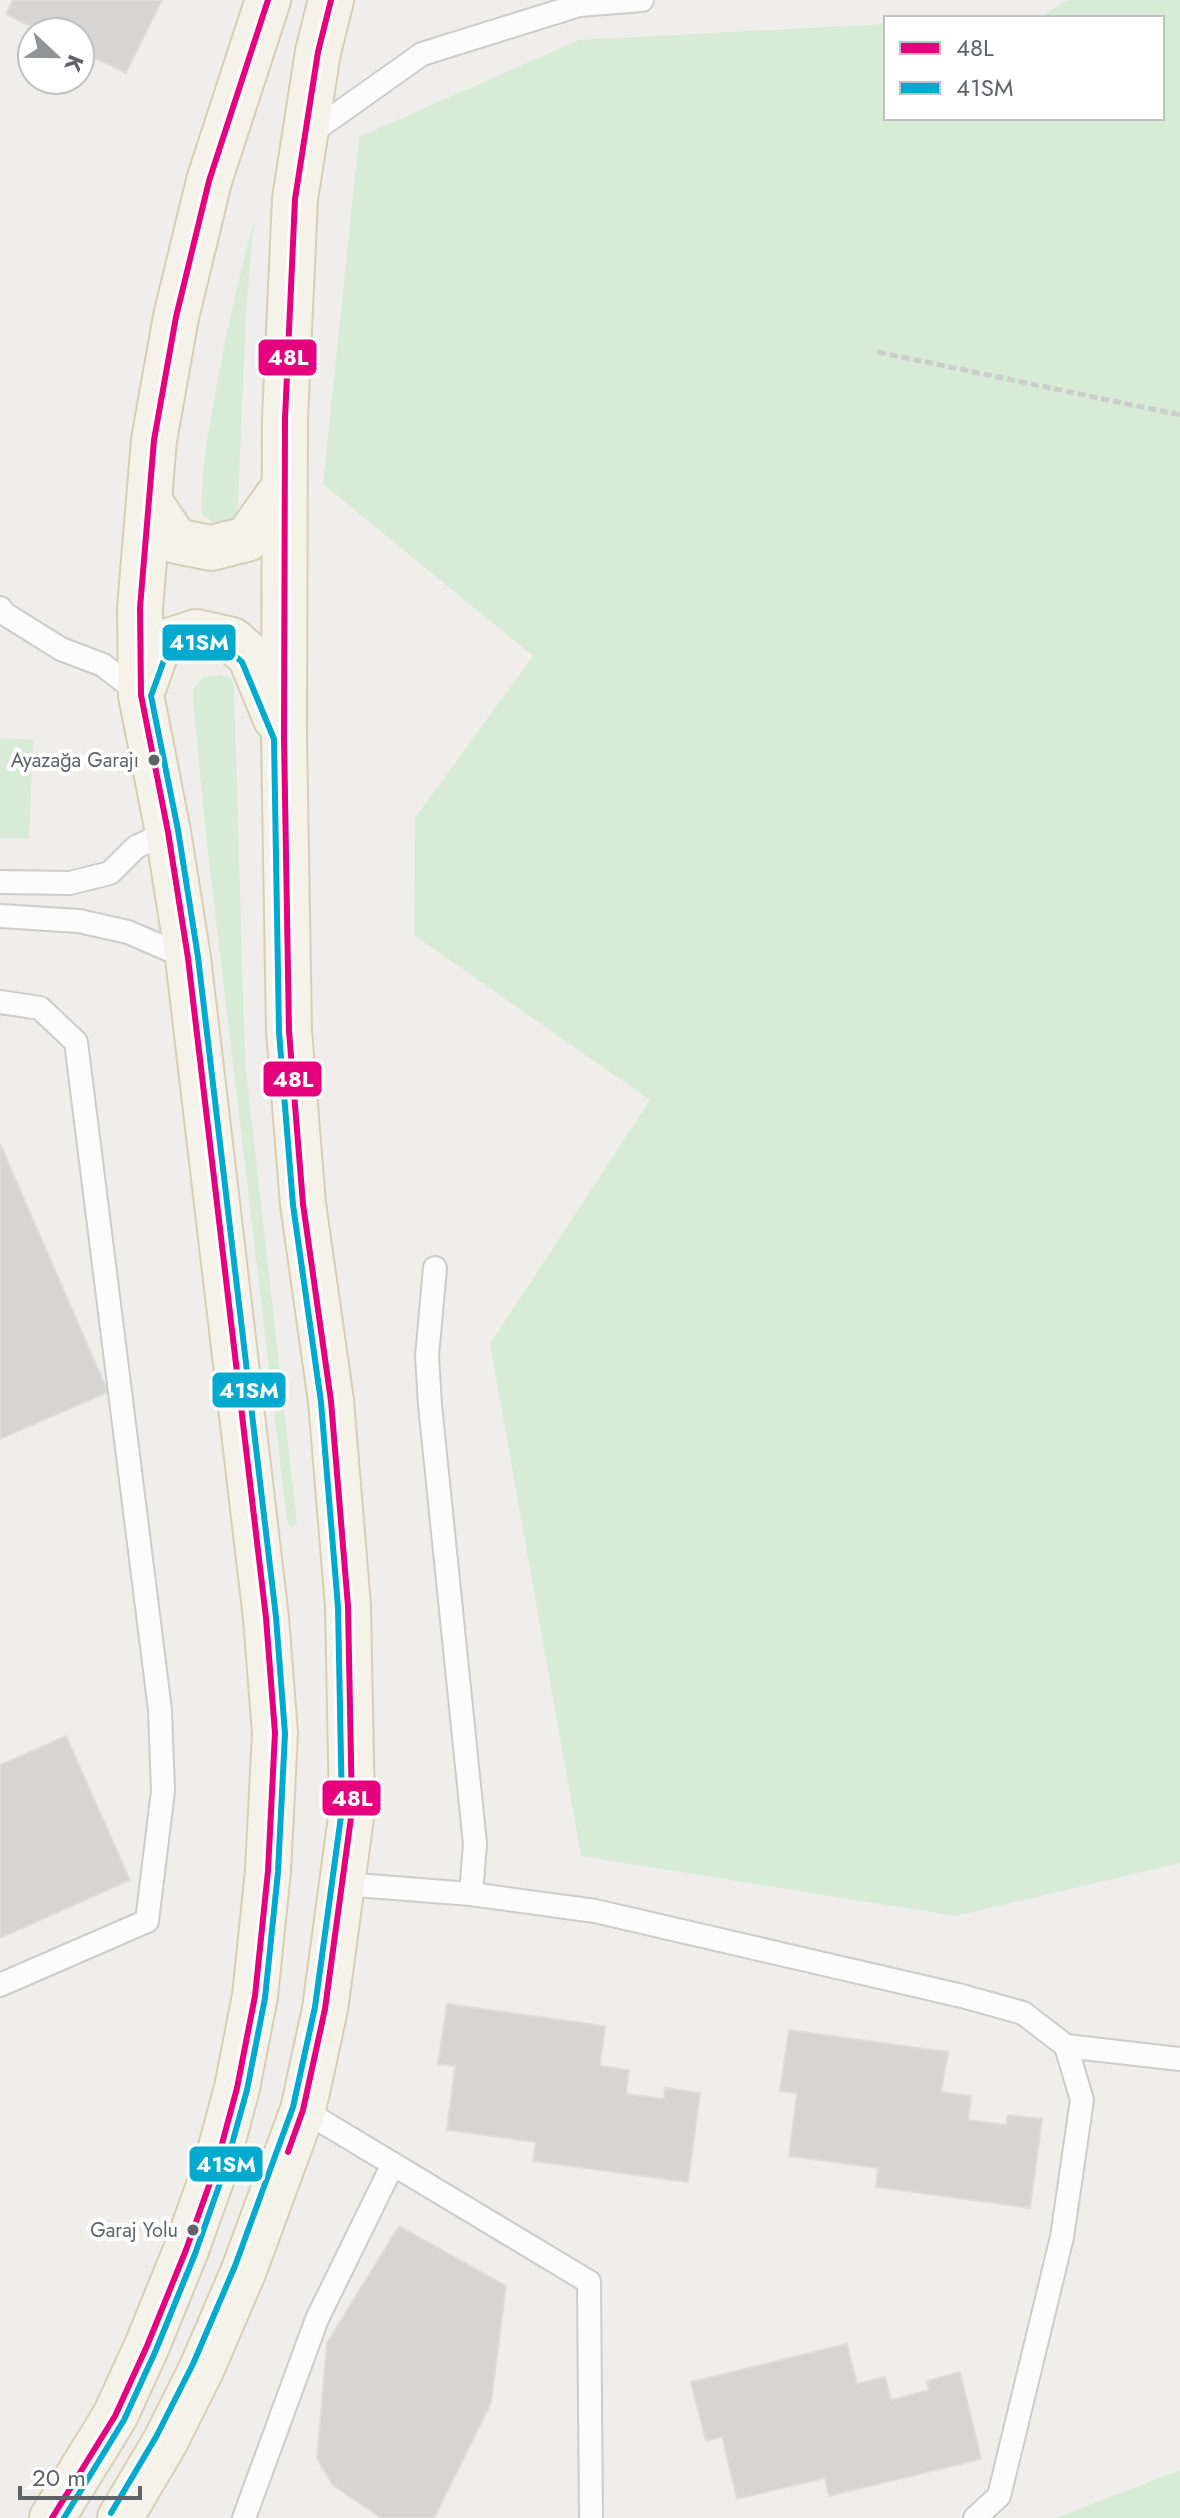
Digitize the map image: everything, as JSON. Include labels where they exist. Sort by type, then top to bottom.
[{"type":"main road","points":[[52,2518],[115,2416],[186,2250],[216,2166],[237,2088],[255,1996],[268,1871],[275,1733],[266,1618],[188,958],[168,832],[141,695],[140,608],[154,440],[176,317],[209,181],[268,0]]},
{"type":"main road","points":[[120,2518],[165,2442],[202,2368],[244,2270],[303,2110],[325,2009],[352,1810],[348,1606],[331,1401],[303,1204],[289,1031],[284,737],[284,487],[295,199],[318,52],[331,0]]},
{"type":"main road","points":[[149,501],[176,541],[211,548],[247,539],[284,487]]},
{"type":"main road","points":[[141,695],[159,644],[196,632],[232,640],[250,656],[284,737]]},
{"type":"lane","points":[[304,138],[422,54],[579,5],[642,0]]},
{"type":"lane","points":[[0,608],[61,649],[103,665],[141,695]]},
{"type":"lane","points":[[0,882],[70,883],[110,873],[136,847],[168,832]]},
{"type":"lane","points":[[0,916],[79,921],[128,932],[188,958]]},
{"type":"lane","points":[[0,1002],[40,1008],[76,1042],[160,1710],[163,1791],[147,1921],[0,1985]]},
{"type":"lane","points":[[435,1268],[427,1356],[475,1844],[471,1894]]},
{"type":"lane","points":[[343,1884],[471,1894],[595,1911],[1023,2013],[1066,2046],[1180,2059]]},
{"type":"lane","points":[[975,2518],[999,2496],[1062,2237],[1082,2100],[1066,2046]]},
{"type":"lane","points":[[303,2110],[589,2282],[591,2518]]},
{"type":"lane","points":[[244,2518],[317,2319],[393,2164]]},
{"type":"path","points":[[878,352],[1180,415]]},
{"type":"green space","points":[[1068,0],[1180,0],[1180,1863],[955,1916],[581,1856],[490,1344],[650,1100],[414,935],[415,818],[533,656],[323,484],[359,137],[579,40],[884,24],[884,120],[1164,120],[1164,16],[1041,16]]},
{"type":"green space","points":[[254,221],[246,313],[237,516],[227,525],[214,523],[202,514],[204,465],[225,343]]},
{"type":"green space","points":[[220,675],[232,679],[234,690],[245,1062],[297,1523],[292,1528],[287,1521],[206,836],[193,699],[193,690],[203,677]]},
{"type":"green space","points":[[0,738],[33,740],[29,839],[0,838]]},
{"type":"green space","points":[[1180,2470],[1180,2518],[1056,2518]]},
{"type":"building","points":[[13,0],[162,0],[126,73],[96,59],[96,16],[16,16],[16,19],[6,14]]},
{"type":"building","points":[[0,1144],[108,1392],[0,1439]]},
{"type":"building","points":[[66,1736],[130,1880],[0,1938],[0,1765]]},
{"type":"building","points":[[447,2004],[605,2026],[600,2066],[629,2070],[626,2094],[664,2099],[665,2088],[700,2093],[688,2182],[533,2161],[536,2142],[447,2130],[455,2066],[438,2064]]},
{"type":"building","points":[[789,2030],[948,2052],[941,2092],[971,2096],[968,2120],[1006,2125],[1008,2115],[1042,2119],[1030,2208],[876,2187],[878,2168],[789,2156],[797,2093],[780,2091]]},
{"type":"building","points":[[399,2226],[506,2286],[491,2403],[434,2518],[381,2518],[333,2485],[317,2459],[327,2343]]},
{"type":"building","points":[[847,2344],[857,2384],[885,2377],[891,2400],[929,2390],[927,2381],[960,2372],[981,2459],[829,2496],[825,2478],[737,2499],[722,2437],[706,2441],[691,2382]]},
{"type":"transit line","name":"48L","points":[[52,2518],[115,2416],[186,2250],[216,2166],[237,2088],[255,1996],[268,1871],[275,1733],[266,1618],[188,958],[168,832],[141,695],[140,608],[154,440],[176,317],[209,181],[268,0]]},
{"type":"transit line","name":"48L","points":[[288,2152],[303,2110],[325,2009],[352,1810],[348,1606],[331,1401],[303,1204],[289,1031],[284,737],[285,419],[295,199],[318,52],[331,0]]},
{"type":"transit line","name":"41SM","points":[[64,2518],[124,2420],[195,2254],[225,2169],[247,2090],[265,1998],[278,1872],[285,1734],[276,1617],[198,957],[178,830],[151,696],[167,652],[196,642],[227,649],[242,662],[274,739],[279,1032],[293,1205],[321,1402],[338,1607],[342,1809],[315,2007],[293,2107],[235,2266],[193,2364],[156,2437],[111,2513]]},
{"type":"place","name":"Ayazağa Garajı","points":[[154,760]]},
{"type":"place","name":"Garaj Yolu","points":[[193,2230]]}]
